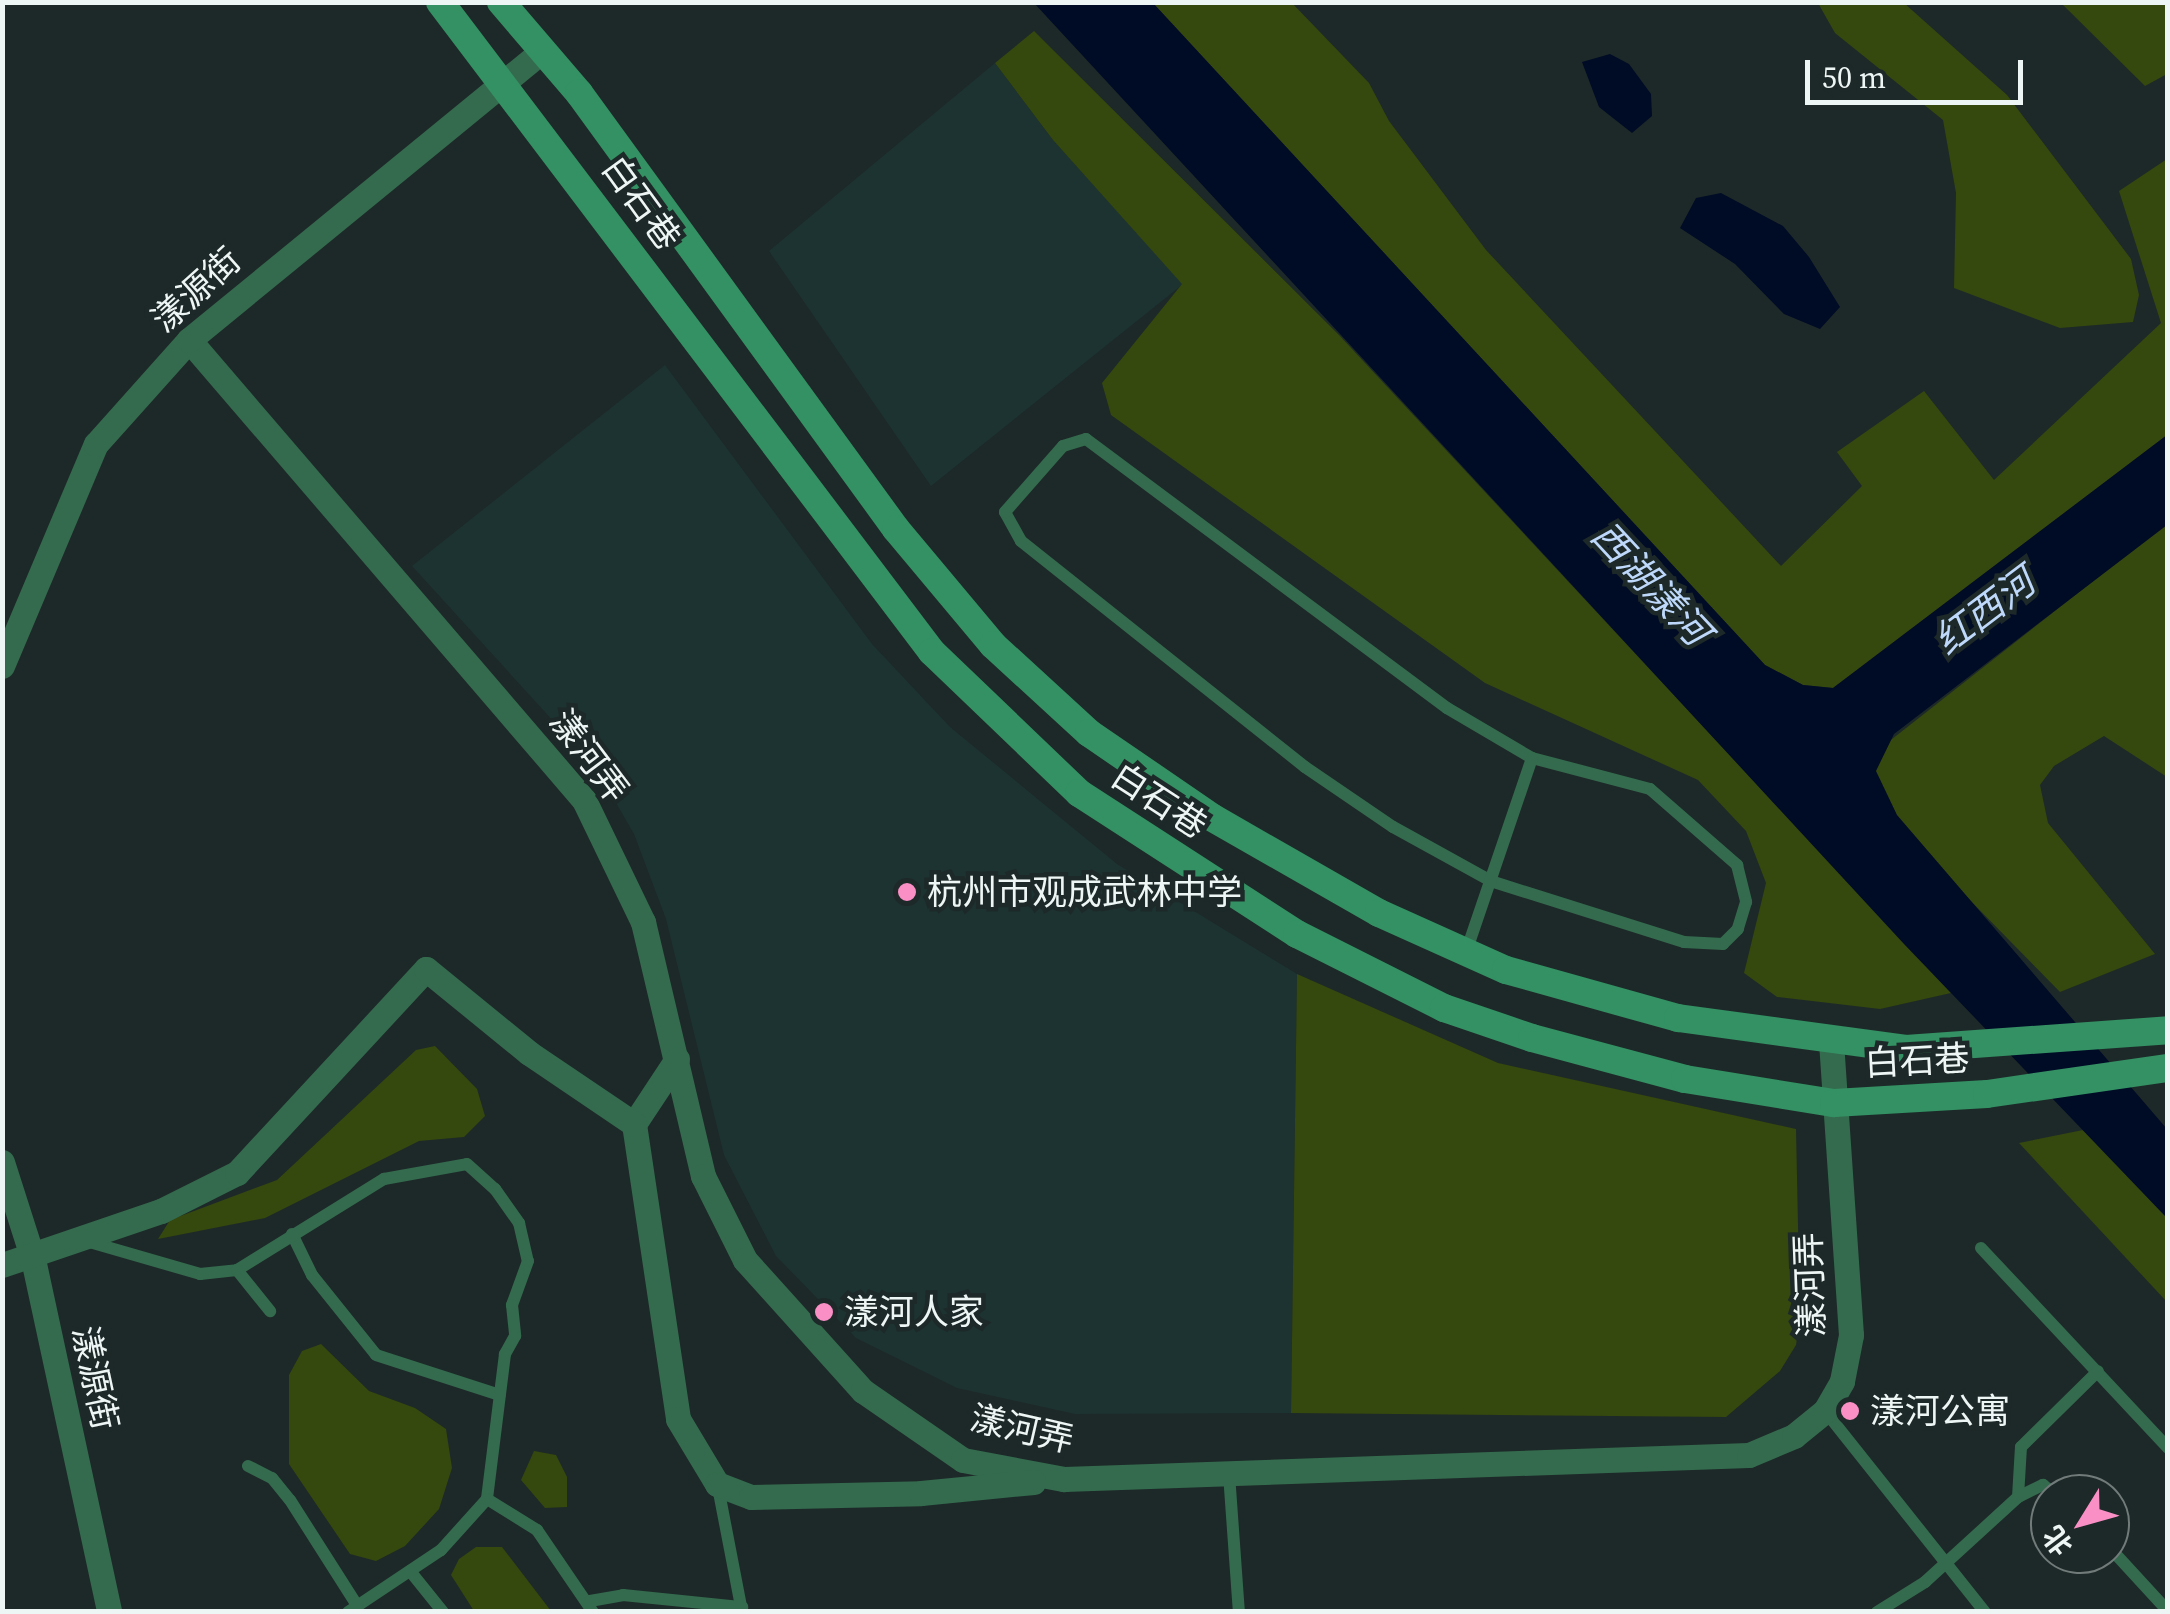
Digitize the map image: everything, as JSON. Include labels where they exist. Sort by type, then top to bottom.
[{"type":"main road","name":"白石巷","points":[[440,2],[861,566],[932,652],[1079,793],[1297,934],[1444,1008],[1686,1079],[1834,1102],[1987,1094],[2156,1070]]},
{"type":"main road","name":"白石巷","points":[[501,2],[543,50],[896,529],[993,645],[1089,733],[1213,818],[1378,913],[1506,970],[1678,1018],[1906,1049],[2168,1030]]},
{"type":"street","name":"漾源街","points":[[2,666],[96,444],[189,340],[543,50]]},
{"type":"street","name":"漾河弄","points":[[189,340],[584,800],[643,922],[703,1176],[746,1260],[863,1390],[963,1460],[1064,1479],[1749,1455],[1794,1436],[1824,1412],[1842,1381],[1851,1335],[1831,1039]]},
{"type":"street","points":[[2,1265],[33,1259],[82,1240],[237,1173],[426,969],[529,1052],[634,1124]]},
{"type":"street","points":[[677,1059],[634,1124],[678,1419],[717,1484],[770,1496],[921,1493],[1064,1479]]},
{"type":"street","name":"漾源街","points":[[2,1162],[33,1259],[109,1612]]},
{"type":"lane","points":[[1086,439],[1447,708],[1532,758],[1650,788],[1704,829],[1737,864],[1746,902],[1738,929],[1723,944],[1684,942],[1491,881],[1393,827],[1305,767],[1021,542],[1006,512],[1063,446],[1086,439]]},
{"type":"lane","points":[[1466,952],[1532,758]]},
{"type":"lane","points":[[82,1240],[200,1274],[237,1270],[384,1179],[467,1164],[519,1223],[528,1261],[512,1304],[515,1336],[505,1354],[487,1499],[468,1528],[352,1608],[290,1500],[272,1478],[248,1466]]},
{"type":"lane","points":[[292,1234],[312,1275],[376,1355],[500,1395]]},
{"type":"lane","points":[[1981,1248],[2168,1448]]},
{"type":"lane","points":[[237,1270],[270,1311]]},
{"type":"lane","points":[[2018,1497],[2020,1447],[2098,1371]]},
{"type":"lane","points":[[1824,1412],[1985,1612]]},
{"type":"lane","points":[[1229,1474],[1239,1612]]},
{"type":"lane","points":[[487,1499],[538,1530],[591,1606],[623,1595],[742,1609],[717,1484]]},
{"type":"lane","points":[[1877,1612],[1893,1607],[2018,1497],[2030,1491]]},
{"type":"lane","points":[[2130,1570],[2168,1611]]},
{"type":"lane","points":[[410,1571],[442,1612]]},
{"type":"shaded area","points":[[995,63],[1053,140],[1183,284],[931,486],[769,251]]},
{"type":"shaded area","name":"杭州市观成武林中学","points":[[665,365],[872,644],[950,727],[1117,864],[1297,974],[1291,1413],[1075,1414],[957,1388],[856,1338],[776,1256],[724,1155],[666,919],[634,834],[596,768],[412,566]]},
{"type":"green space","points":[[1153,3],[1292,3],[1369,83],[1389,121],[1486,250],[1781,566],[1862,486],[1837,452],[1924,391],[1994,480],[2161,323],[2119,191],[2167,159],[2167,435],[1833,688],[1803,685],[1765,665]]},
{"type":"green space","points":[[1818,3],[1904,3],[2007,95],[2131,259],[2139,295],[2133,322],[2060,328],[1954,288],[1956,193],[1943,120],[1835,33]]},
{"type":"green space","points":[[2061,3],[2167,3],[2167,74],[2145,86]]},
{"type":"green space","points":[[1034,31],[1339,335],[1951,993],[1880,1009],[1777,997],[1744,973],[1766,883],[1746,831],[1698,780],[1485,683],[1111,415],[1102,383],[1182,284],[1053,140],[995,63]]},
{"type":"green space","points":[[2167,523],[2167,777],[2104,736],[2054,766],[2040,785],[2048,823],[2155,954],[2060,992],[1865,793],[1887,743]]},
{"type":"green space","points":[[1297,974],[1498,1063],[1796,1129],[1800,1319],[1796,1345],[1780,1371],[1726,1417],[1291,1413]]},
{"type":"green space","points":[[435,1046],[477,1089],[485,1116],[464,1137],[419,1141],[265,1218],[158,1239],[170,1220],[277,1180],[416,1050]]},
{"type":"green space","points":[[2083,1130],[2167,1218],[2167,1302],[2019,1143]]},
{"type":"green space","points":[[321,1344],[369,1391],[415,1408],[446,1429],[452,1468],[439,1509],[405,1546],[376,1561],[350,1554],[289,1464],[289,1375],[302,1351]]},
{"type":"green space","points":[[534,1451],[556,1455],[567,1477],[567,1507],[545,1508],[521,1480]]},
{"type":"green space","points":[[476,1547],[502,1547],[551,1611],[474,1611],[451,1575],[459,1559]]},
{"type":"water","points":[[1034,3],[1153,3],[1765,665],[1803,685],[1833,688],[2167,435],[2167,525],[1894,734],[1876,771],[1897,815],[2167,1129],[2167,1218],[1904,944]]},
{"type":"water","points":[[1610,54],[1629,64],[1651,94],[1652,116],[1632,133],[1599,107],[1582,62]]},
{"type":"water","points":[[1721,193],[1783,226],[1809,257],[1840,307],[1820,329],[1784,314],[1735,264],[1680,228],[1696,198]]},
{"type":"place","name":"杭州市观成武林中学","points":[[907,892]]},
{"type":"place","name":"漾河人家","points":[[824,1312]]},
{"type":"place","name":"漾河公寓","points":[[1850,1411]]},
{"type":"water label","name":"西湖漾河","points":[[1650,584]]},
{"type":"water label","name":"红西河","points":[[1985,612]]}]
